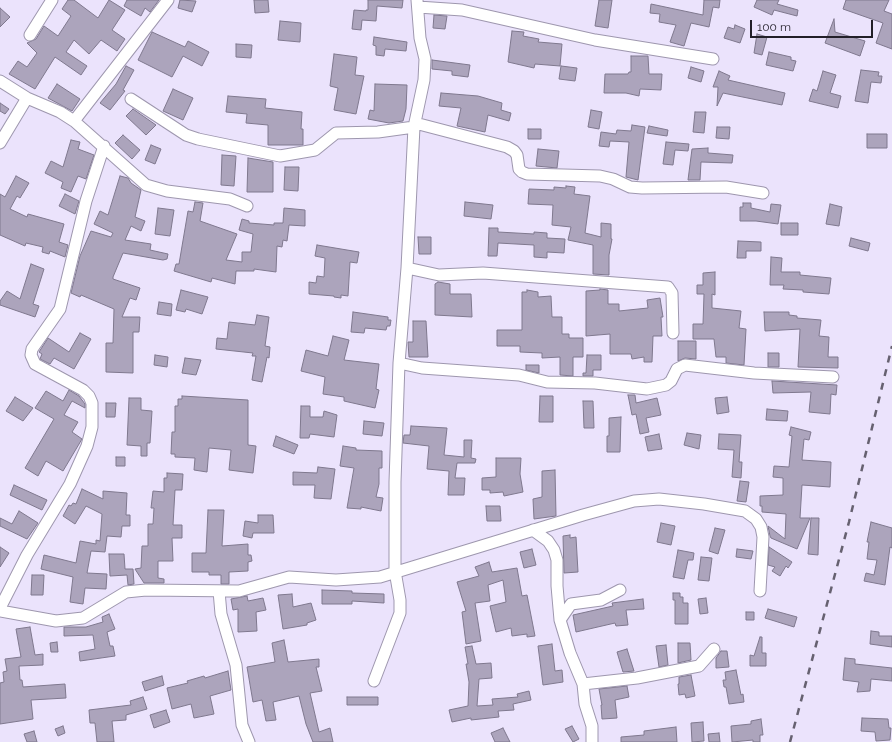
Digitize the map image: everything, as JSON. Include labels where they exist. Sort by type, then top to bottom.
[{"type":"street","points":[[30,35],[52,0]]},
{"type":"street","points":[[74,121],[168,0]]},
{"type":"street","points":[[374,681],[400,613],[400,600],[395,571],[395,482],[399,363],[407,268],[415,125],[424,80],[425,59],[420,38],[418,4],[462,10],[595,40],[713,59]]},
{"type":"street","points":[[0,81],[27,98],[60,112],[74,121],[104,146],[138,179],[155,189],[230,199],[246,206]]},
{"type":"street","points":[[0,143],[27,98]]},
{"type":"street","points":[[130,99],[186,134],[198,139],[280,156],[314,150],[336,133],[378,132],[415,125],[507,147],[514,151],[517,155],[519,169],[527,174],[600,176],[612,179],[630,187],[642,188],[726,187],[763,193]]},
{"type":"street","points":[[104,146],[86,201],[60,309],[32,349],[31,355],[35,364],[84,390],[92,403],[92,428],[87,446],[70,484],[27,555],[0,609],[56,621],[83,618],[126,592],[146,590],[239,590],[289,577],[318,580],[355,580],[380,577],[395,571],[634,501],[659,499],[704,504],[745,511],[756,519],[761,527],[763,537],[760,591]]},
{"type":"street","points":[[407,268],[439,275],[483,273],[668,287],[672,293],[673,333]]},
{"type":"street","points":[[399,363],[422,368],[519,375],[547,382],[595,383],[646,389],[666,385],[671,381],[677,370],[685,365],[754,373],[833,377]]},
{"type":"street","points":[[533,530],[548,541],[556,555],[560,620],[570,653],[583,684],[585,704],[592,726],[592,742]]},
{"type":"street","points":[[560,620],[571,604],[601,600],[620,590]]},
{"type":"street","points":[[218,591],[221,614],[236,665],[242,725],[249,742]]},
{"type":"street","points":[[583,684],[637,678],[699,666],[714,649]]},
{"type":"building","points":[[68,0],[74,0],[98,18],[109,0],[125,10],[112,30],[125,39],[117,51],[101,40],[89,54],[74,40],[66,52],[87,66],[81,75],[55,57],[35,89],[9,74],[18,61],[27,67],[37,53],[27,43],[36,39],[44,26],[58,36],[71,16],[62,9]]},
{"type":"building","points":[[127,0],[159,0],[150,12],[145,8],[141,16],[124,6]]},
{"type":"building","points":[[180,0],[196,1],[192,12],[178,8]]},
{"type":"building","points":[[254,0],[268,0],[269,12],[255,13]]},
{"type":"building","points":[[368,0],[403,0],[402,8],[377,6],[376,21],[362,20],[361,30],[352,29],[354,10],[368,10]]},
{"type":"building","points":[[599,0],[612,0],[608,28],[595,26]]},
{"type":"building","points":[[704,0],[720,0],[719,8],[713,7],[709,27],[691,23],[684,46],[670,42],[676,25],[659,22],[660,14],[650,13],[651,4],[703,15]]},
{"type":"building","points":[[757,0],[779,0],[777,4],[798,10],[797,16],[774,10],[772,15],[754,7]]},
{"type":"building","points":[[846,0],[889,0],[884,11],[892,14],[892,49],[876,43],[883,23],[843,9]]},
{"type":"building","points":[[0,8],[10,17],[0,27]]},
{"type":"building","points":[[434,15],[447,16],[445,29],[433,28]]},
{"type":"building","points":[[834,19],[835,32],[865,41],[860,56],[825,43]]},
{"type":"building","points":[[280,21],[301,23],[300,42],[278,40]]},
{"type":"building","points":[[735,25],[745,29],[740,43],[724,38],[728,27],[734,29]]},
{"type":"building","points":[[512,31],[524,32],[523,36],[539,39],[538,42],[562,44],[560,66],[535,64],[534,68],[508,62]]},
{"type":"building","points":[[152,32],[185,47],[188,41],[209,52],[202,66],[183,56],[172,77],[138,60]]},
{"type":"building","points":[[757,34],[767,37],[762,55],[754,53]]},
{"type":"building","points":[[374,37],[407,42],[406,51],[385,49],[384,56],[376,55],[376,46],[373,45]]},
{"type":"building","points":[[236,44],[252,45],[251,58],[236,57]]},
{"type":"building","points":[[769,52],[791,57],[791,60],[796,61],[793,71],[766,65]]},
{"type":"building","points":[[334,54],[357,57],[355,75],[364,76],[356,114],[334,110],[338,88],[330,86]]},
{"type":"building","points":[[631,56],[648,56],[649,74],[662,74],[661,90],[640,89],[639,96],[626,93],[604,93],[605,74],[628,74],[631,72]]},
{"type":"building","points":[[432,60],[470,65],[468,77],[452,75],[452,71],[432,69]]},
{"type":"building","points":[[126,66],[134,70],[123,90],[125,91],[110,110],[100,103],[116,84]]},
{"type":"building","points":[[561,66],[577,68],[575,81],[559,79]]},
{"type":"building","points":[[691,67],[704,71],[701,82],[688,78]]},
{"type":"building","points":[[861,70],[879,72],[878,76],[882,76],[881,83],[871,82],[868,103],[855,101]]},
{"type":"building","points":[[719,71],[730,76],[728,80],[785,93],[782,105],[723,93],[717,106],[718,87],[713,87]]},
{"type":"building","points":[[823,71],[836,75],[830,93],[841,96],[838,108],[809,101],[813,89],[817,91]]},
{"type":"building","points":[[57,84],[80,99],[72,111],[48,98]]},
{"type":"building","points":[[375,84],[407,85],[406,109],[403,121],[389,123],[368,119],[370,110],[374,111]]},
{"type":"building","points":[[173,89],[193,98],[183,120],[163,111]]},
{"type":"building","points":[[441,93],[478,96],[502,103],[501,110],[511,113],[509,121],[488,115],[485,132],[457,126],[461,108],[439,106]]},
{"type":"building","points":[[228,96],[266,99],[265,108],[302,112],[301,129],[303,129],[303,145],[268,145],[268,125],[246,123],[247,114],[226,112]]},
{"type":"building","points":[[0,103],[9,109],[5,114],[0,111]]},
{"type":"building","points":[[133,109],[156,125],[146,135],[126,116]]},
{"type":"building","points":[[591,110],[602,112],[599,129],[588,127]]},
{"type":"building","points":[[695,112],[706,112],[704,133],[693,132]]},
{"type":"building","points":[[632,125],[645,127],[638,180],[626,177],[629,142],[610,141],[609,147],[599,146],[601,132],[616,134],[617,130],[631,131]]},
{"type":"building","points":[[649,126],[668,130],[667,136],[647,133]]},
{"type":"building","points":[[717,127],[730,127],[729,139],[716,138]]},
{"type":"building","points":[[528,129],[541,129],[541,139],[528,139]]},
{"type":"building","points":[[867,134],[887,134],[887,148],[867,148]]},
{"type":"building","points":[[123,135],[140,150],[132,159],[115,143]]},
{"type":"building","points":[[71,140],[80,142],[78,149],[94,155],[86,179],[78,176],[71,192],[61,188],[63,182],[45,173],[51,161],[63,167]]},
{"type":"building","points":[[666,142],[689,144],[688,151],[675,150],[673,165],[663,164]]},
{"type":"building","points":[[151,145],[161,149],[155,164],[145,160]]},
{"type":"building","points":[[708,148],[708,153],[733,155],[732,163],[701,162],[700,180],[688,180],[692,149]]},
{"type":"building","points":[[538,149],[559,151],[557,168],[536,166]]},
{"type":"building","points":[[222,155],[236,156],[234,186],[221,185]]},
{"type":"building","points":[[248,158],[273,162],[273,192],[247,192]]},
{"type":"building","points":[[285,167],[299,167],[298,191],[284,190]]},
{"type":"building","points":[[16,176],[29,183],[20,198],[17,196],[10,209],[27,217],[28,214],[64,224],[59,242],[68,245],[65,257],[50,251],[49,254],[42,252],[43,247],[26,243],[25,246],[0,235],[0,194],[5,197]]},
{"type":"building","points":[[120,176],[128,178],[131,183],[141,190],[135,217],[145,221],[141,231],[131,226],[125,240],[151,244],[150,250],[168,254],[167,259],[163,260],[123,253],[113,277],[113,279],[140,288],[136,300],[130,298],[122,317],[140,317],[139,332],[133,332],[133,373],[106,372],[106,343],[113,343],[114,309],[81,295],[80,297],[71,293],[80,256],[91,231],[111,237],[113,233],[94,224],[100,211],[108,215]]},
{"type":"building","points":[[566,186],[575,187],[574,194],[590,196],[585,233],[601,237],[601,223],[611,224],[612,239],[609,255],[609,275],[593,274],[593,245],[568,240],[571,227],[552,225],[553,205],[528,204],[529,189],[554,190],[554,187],[566,188]]},
{"type":"building","points":[[65,194],[79,201],[75,214],[59,206]]},
{"type":"building","points":[[195,202],[203,203],[200,221],[237,234],[226,260],[242,262],[242,252],[251,252],[253,234],[239,230],[242,219],[249,221],[249,223],[274,225],[274,223],[283,223],[284,208],[305,210],[305,226],[289,225],[287,241],[283,240],[282,247],[277,246],[276,272],[254,269],[254,271],[236,271],[235,284],[212,278],[211,282],[174,271],[176,264],[179,264],[188,211],[193,212]]},
{"type":"building","points":[[465,202],[493,205],[491,219],[464,216]]},
{"type":"building","points":[[743,203],[751,203],[751,208],[770,212],[771,204],[781,205],[778,224],[756,221],[740,221],[740,207],[743,207]]},
{"type":"building","points":[[830,204],[842,207],[839,226],[826,224]]},
{"type":"building","points":[[158,208],[174,210],[170,236],[155,234]]},
{"type":"building","points":[[781,223],[798,223],[798,235],[781,235]]},
{"type":"building","points":[[489,228],[498,228],[498,232],[534,234],[534,232],[547,233],[547,238],[565,239],[564,253],[547,252],[547,258],[534,257],[534,245],[498,243],[497,256],[488,256]]},
{"type":"building","points":[[418,237],[431,237],[431,254],[419,254]]},
{"type":"building","points":[[851,238],[870,243],[868,251],[849,246]]},
{"type":"building","points":[[738,241],[761,242],[761,251],[746,251],[746,258],[737,258]]},
{"type":"building","points":[[317,245],[359,252],[357,263],[350,262],[348,296],[341,295],[341,298],[309,294],[309,282],[316,283],[317,276],[324,277],[325,258],[315,256]]},
{"type":"building","points":[[771,257],[782,258],[781,272],[800,272],[800,275],[831,278],[829,294],[783,289],[784,285],[770,285]]},
{"type":"building","points":[[31,264],[44,269],[33,304],[39,306],[35,317],[0,305],[0,301],[7,291],[20,299]]},
{"type":"building","points":[[715,272],[715,295],[712,294],[712,308],[741,311],[739,328],[746,329],[744,365],[726,363],[726,357],[716,357],[714,339],[693,339],[693,324],[703,324],[704,294],[697,294],[697,285],[703,285],[703,273]]},
{"type":"building","points":[[438,282],[450,284],[450,294],[471,294],[472,317],[435,315],[435,284]]},
{"type":"building","points":[[600,289],[608,290],[608,304],[619,304],[619,311],[648,308],[647,300],[660,298],[663,317],[661,317],[662,336],[653,336],[652,362],[644,362],[644,357],[632,359],[631,354],[610,354],[610,334],[586,336],[586,291]]},
{"type":"building","points":[[181,290],[208,297],[202,314],[186,309],[185,312],[176,310]]},
{"type":"building","points":[[527,290],[538,292],[538,297],[551,296],[552,317],[562,317],[562,334],[569,334],[569,338],[583,338],[583,357],[573,357],[573,376],[560,375],[560,357],[542,358],[542,353],[520,352],[520,346],[497,346],[497,330],[522,330],[522,292],[527,292]]},
{"type":"building","points":[[159,302],[172,304],[171,316],[157,314]]},
{"type":"building","points":[[353,312],[388,317],[388,320],[391,320],[390,326],[387,326],[386,330],[365,328],[364,333],[351,332]]},
{"type":"building","points":[[764,312],[789,312],[789,315],[797,316],[797,318],[821,320],[819,336],[829,337],[828,357],[838,357],[838,368],[798,367],[800,329],[765,331]]},
{"type":"building","points":[[257,315],[269,317],[265,346],[270,347],[269,358],[267,357],[262,382],[252,380],[256,356],[252,356],[253,353],[216,349],[217,338],[227,339],[229,322],[255,325]]},
{"type":"building","points":[[413,321],[426,321],[428,357],[409,357],[408,342],[413,342]]},
{"type":"building","points":[[80,333],[91,339],[74,369],[54,358],[50,364],[40,359],[42,354],[39,352],[48,338],[69,352]]},
{"type":"building","points":[[333,336],[349,340],[344,360],[379,364],[376,389],[379,390],[375,408],[344,401],[344,397],[323,394],[325,377],[301,371],[306,350],[328,356]]},
{"type":"building","points":[[678,341],[696,341],[696,359],[685,358],[678,361]]},
{"type":"building","points":[[768,353],[779,353],[779,367],[768,367]]},
{"type":"building","points":[[155,355],[168,357],[167,367],[154,365]]},
{"type":"building","points":[[587,355],[601,355],[601,370],[593,370],[593,376],[583,376],[583,373],[586,373]]},
{"type":"building","points":[[185,358],[201,360],[196,375],[182,373]]},
{"type":"building","points":[[526,365],[539,365],[539,373],[526,370]]},
{"type":"building","points":[[772,381],[837,385],[836,395],[831,394],[830,414],[809,412],[811,392],[773,393]]},
{"type":"building","points":[[69,390],[79,396],[85,404],[85,408],[72,401],[64,415],[78,422],[72,432],[82,439],[63,471],[46,461],[38,476],[25,468],[54,419],[35,408],[46,391],[63,401]]},
{"type":"building","points":[[628,395],[635,395],[636,403],[657,398],[661,415],[646,418],[649,432],[640,434],[636,414],[632,415]]},
{"type":"building","points":[[182,396],[248,400],[248,445],[256,446],[253,473],[229,470],[231,450],[209,448],[207,472],[194,470],[195,458],[175,457],[175,454],[171,454],[172,432],[175,432],[175,406],[178,406],[178,399],[182,399]]},
{"type":"building","points":[[540,396],[553,396],[553,422],[539,422]]},
{"type":"building","points":[[15,397],[33,408],[23,421],[6,411]]},
{"type":"building","points":[[727,397],[729,412],[717,414],[715,398]]},
{"type":"building","points":[[129,398],[141,398],[141,410],[152,411],[150,443],[147,443],[147,456],[141,456],[141,446],[127,445]]},
{"type":"building","points":[[583,401],[593,401],[594,428],[584,428]]},
{"type":"building","points":[[106,403],[116,403],[115,417],[106,417]]},
{"type":"building","points":[[301,406],[310,406],[310,417],[323,417],[324,411],[337,415],[334,437],[310,434],[309,438],[300,438]]},
{"type":"building","points":[[767,409],[788,411],[787,421],[766,420]]},
{"type":"building","points":[[621,417],[620,452],[607,452],[609,418]]},
{"type":"building","points":[[364,421],[384,423],[382,436],[363,434]]},
{"type":"building","points":[[411,426],[447,428],[444,455],[464,457],[464,440],[472,440],[471,458],[476,459],[475,463],[457,463],[455,478],[465,478],[464,495],[448,495],[449,471],[427,469],[429,446],[403,443],[404,435],[410,435]]},
{"type":"building","points":[[791,427],[811,432],[809,440],[804,439],[802,460],[831,462],[830,487],[802,485],[800,518],[810,518],[797,549],[771,538],[770,536],[768,526],[785,539],[786,514],[762,512],[762,506],[760,506],[760,496],[783,495],[783,478],[773,477],[774,466],[789,467],[792,436],[789,435]]},
{"type":"building","points":[[687,433],[701,435],[699,449],[684,445]]},
{"type":"building","points":[[659,434],[662,449],[648,451],[645,437]]},
{"type":"building","points":[[719,434],[741,435],[739,462],[742,462],[741,478],[732,477],[734,450],[718,449]]},
{"type":"building","points":[[276,436],[298,445],[294,454],[273,446]]},
{"type":"building","points":[[343,446],[356,448],[356,450],[382,451],[382,468],[379,468],[379,484],[376,497],[383,498],[381,511],[361,507],[361,509],[347,508],[354,468],[340,466]]},
{"type":"building","points":[[116,457],[125,457],[125,466],[116,466]]},
{"type":"building","points":[[496,458],[521,458],[520,474],[523,492],[504,496],[503,492],[490,493],[490,490],[482,490],[482,478],[496,477]]},
{"type":"building","points":[[318,467],[335,469],[331,499],[314,498],[315,485],[293,485],[293,472],[317,473]]},
{"type":"building","points":[[555,470],[556,516],[534,519],[533,499],[542,497],[542,471]]},
{"type":"building","points":[[167,473],[183,474],[182,490],[175,490],[173,525],[182,525],[182,538],[172,538],[173,561],[158,561],[158,578],[164,579],[164,583],[144,583],[135,569],[141,568],[142,546],[148,546],[148,524],[153,524],[154,508],[151,508],[153,491],[164,492],[164,478],[167,478]]},
{"type":"building","points":[[740,481],[749,482],[746,502],[737,501]]},
{"type":"building","points":[[14,485],[47,500],[42,510],[10,495]]},
{"type":"building","points":[[82,489],[103,499],[103,491],[127,493],[126,515],[130,515],[130,526],[122,526],[121,537],[107,536],[105,552],[91,551],[87,573],[107,574],[106,589],[85,588],[83,604],[70,602],[73,577],[41,569],[44,555],[76,563],[80,541],[96,544],[96,540],[100,541],[102,514],[86,506],[75,524],[63,516],[69,505],[71,506],[73,503],[76,504]]},
{"type":"building","points":[[486,506],[500,506],[501,521],[487,521]]},
{"type":"building","points":[[208,510],[224,510],[222,546],[248,544],[248,555],[251,555],[252,561],[248,562],[248,571],[229,572],[229,584],[221,584],[221,575],[209,575],[209,572],[192,572],[192,553],[206,553]]},
{"type":"building","points":[[19,511],[38,523],[27,539],[0,526],[0,518],[12,524]]},
{"type":"building","points":[[258,515],[273,515],[274,533],[253,533],[252,538],[243,536],[245,521],[258,523]]},
{"type":"building","points":[[811,518],[819,518],[818,555],[808,554]]},
{"type":"building","points":[[871,522],[892,528],[892,548],[890,547],[885,585],[864,581],[866,573],[874,575],[877,560],[867,559],[869,542],[867,542]]},
{"type":"building","points":[[661,523],[675,526],[671,545],[657,542]]},
{"type":"building","points":[[715,528],[725,530],[718,554],[709,551]]},
{"type":"building","points":[[570,535],[570,538],[576,537],[578,572],[564,573],[563,536]]},
{"type":"building","points":[[0,547],[9,553],[0,567]]},
{"type":"building","points":[[769,547],[792,562],[788,568],[786,566],[780,576],[772,571],[775,567],[768,565]]},
{"type":"building","points":[[532,549],[536,565],[524,568],[520,552]]},
{"type":"building","points":[[737,549],[753,551],[751,559],[736,557]]},
{"type":"building","points":[[678,550],[694,553],[693,560],[688,560],[684,579],[673,577]]},
{"type":"building","points":[[109,554],[124,554],[125,569],[133,569],[134,584],[128,585],[127,575],[110,576]]},
{"type":"building","points":[[701,557],[712,558],[709,581],[698,580]]},
{"type":"building","points":[[489,562],[492,572],[517,568],[522,596],[527,595],[535,636],[527,637],[527,634],[512,636],[511,628],[496,632],[490,606],[506,602],[503,580],[488,585],[490,601],[475,603],[481,641],[466,644],[462,612],[466,611],[457,582],[479,576],[475,567]]},
{"type":"building","points":[[32,575],[44,575],[43,595],[31,595]]},
{"type":"building","points":[[322,590],[384,594],[384,603],[352,601],[352,604],[322,604]]},
{"type":"building","points":[[673,593],[680,593],[680,597],[683,597],[683,603],[688,603],[688,624],[675,624],[675,600],[673,600]]},
{"type":"building","points":[[292,594],[293,607],[311,603],[316,620],[307,623],[307,625],[283,629],[278,595]]},
{"type":"building","points":[[247,596],[248,601],[263,598],[266,610],[256,612],[257,631],[238,632],[238,609],[233,610],[231,599]]},
{"type":"building","points":[[706,598],[708,613],[700,614],[698,599]]},
{"type":"building","points":[[643,599],[644,609],[626,610],[628,625],[616,626],[615,623],[576,632],[573,615],[613,606],[612,603]]},
{"type":"building","points":[[768,609],[797,617],[794,627],[765,618]]},
{"type":"building","points":[[746,612],[754,612],[754,620],[746,620]]},
{"type":"building","points":[[109,614],[115,629],[107,632],[110,646],[113,646],[115,656],[80,661],[79,652],[95,649],[93,635],[64,636],[64,627],[86,627],[103,622],[102,617]]},
{"type":"building","points":[[30,627],[35,655],[43,654],[43,665],[19,666],[20,680],[22,680],[23,687],[65,684],[66,698],[31,700],[33,719],[0,724],[0,683],[4,682],[3,672],[7,671],[5,659],[21,657],[16,629]]},
{"type":"building","points":[[871,631],[879,632],[879,636],[892,636],[892,647],[870,644]]},
{"type":"building","points":[[760,637],[762,637],[762,653],[766,653],[766,666],[750,666],[750,655],[754,656]]},
{"type":"building","points":[[284,640],[288,662],[319,659],[319,667],[316,667],[322,691],[310,693],[319,732],[330,728],[333,742],[313,742],[306,724],[299,696],[273,702],[276,720],[266,721],[262,700],[253,702],[247,667],[275,662],[272,643]]},
{"type":"building","points":[[57,642],[58,652],[51,652],[50,643]]},
{"type":"building","points":[[678,643],[690,643],[691,660],[678,663]]},
{"type":"building","points":[[552,644],[555,671],[562,670],[563,682],[543,685],[538,646]]},
{"type":"building","points":[[666,645],[668,665],[659,667],[656,646]]},
{"type":"building","points":[[472,646],[476,664],[491,663],[492,678],[479,679],[477,706],[493,705],[492,699],[518,697],[517,694],[529,691],[531,700],[513,704],[514,710],[498,711],[499,717],[471,720],[471,718],[452,722],[449,710],[468,706],[469,682],[465,647]]},
{"type":"building","points":[[627,649],[634,671],[623,672],[617,652]]},
{"type":"building","points":[[721,651],[727,651],[729,667],[716,668],[716,658]]},
{"type":"building","points":[[845,658],[855,659],[855,664],[892,668],[892,681],[871,679],[870,691],[857,692],[859,682],[843,680]]},
{"type":"building","points":[[736,670],[741,695],[743,694],[744,702],[729,704],[726,687],[724,687],[723,680],[726,680],[725,672]]},
{"type":"building","points":[[228,671],[231,690],[210,696],[214,714],[194,718],[191,704],[172,709],[167,688],[188,683],[187,681],[204,676],[205,678]]},
{"type":"building","points":[[691,675],[695,696],[686,698],[685,694],[679,695],[679,677]]},
{"type":"building","points":[[162,676],[164,685],[145,691],[142,682]]},
{"type":"building","points":[[627,686],[629,697],[615,700],[617,718],[602,719],[602,705],[599,689]]},
{"type":"building","points":[[143,697],[147,709],[126,715],[126,720],[112,721],[114,742],[97,742],[95,723],[90,723],[89,710],[131,705],[130,701]]},
{"type":"building","points":[[347,697],[378,697],[378,705],[347,705]]},
{"type":"building","points":[[166,710],[170,722],[154,728],[150,715]]},
{"type":"building","points":[[862,718],[888,719],[889,728],[891,728],[890,740],[876,741],[875,732],[861,731]]},
{"type":"building","points":[[761,719],[763,735],[760,735],[760,742],[753,742],[753,740],[732,742],[731,726],[751,724],[751,721]]},
{"type":"building","points":[[703,722],[704,741],[692,742],[691,723]]},
{"type":"building","points":[[63,726],[65,733],[58,736],[55,729]]},
{"type":"building","points":[[572,726],[579,739],[573,742],[565,729]]},
{"type":"building","points":[[676,727],[677,742],[621,742],[621,737],[644,735],[644,731]]},
{"type":"building","points":[[503,728],[510,742],[495,742],[491,733]]},
{"type":"building","points":[[34,731],[37,742],[27,742],[24,734]]},
{"type":"building","points":[[719,733],[720,742],[709,742],[708,734]]},
{"type":"railway","points":[[790,742],[849,522],[892,346]]}]
